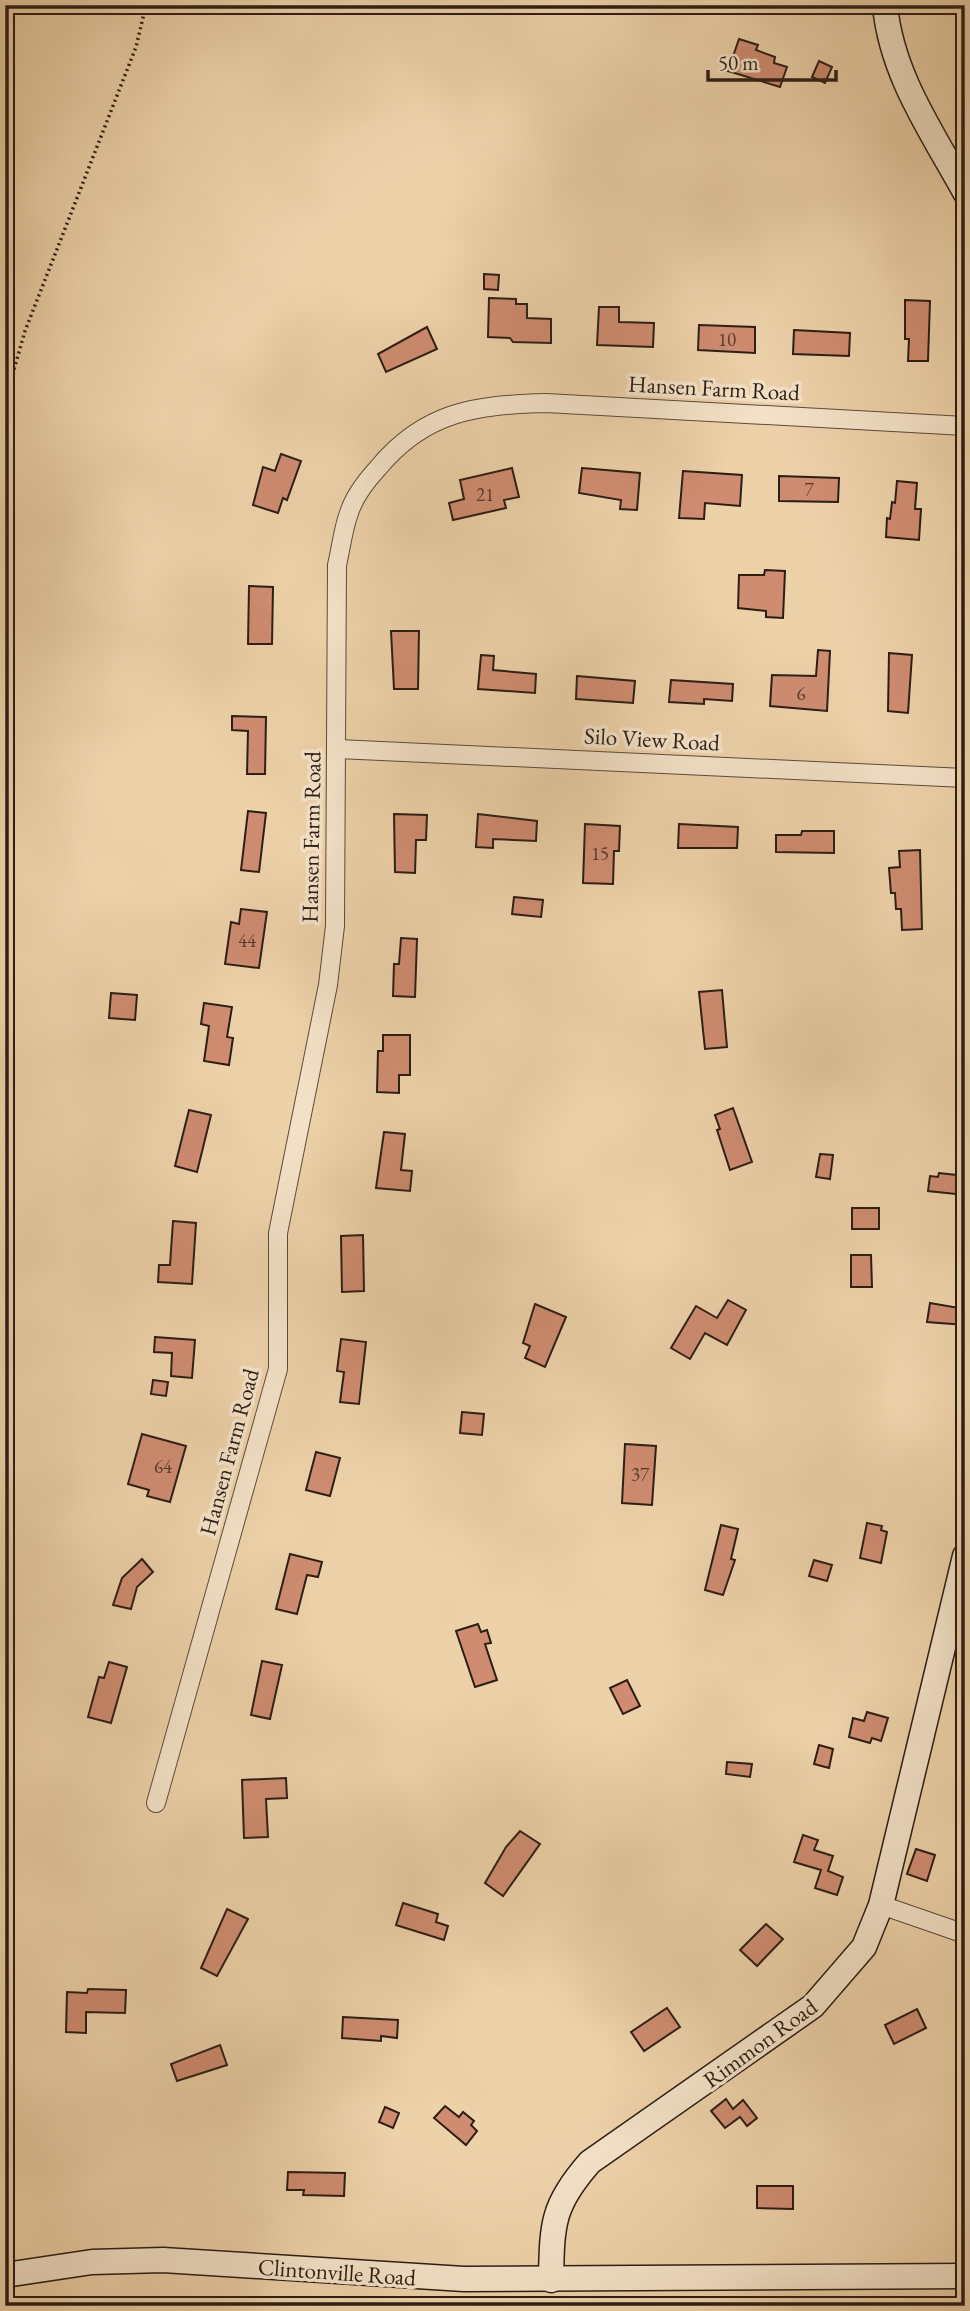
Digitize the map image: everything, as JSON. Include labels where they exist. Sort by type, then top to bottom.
[{"type":"street","points":[[885,5],[888,35],[902,78],[965,192]]},
{"type":"street","name":"Hansen Farm Road","points":[[156,1803],[278,1369],[278,1233],[328,985],[335,926],[337,565],[349,510],[368,479],[395,447],[430,422],[469,409],[546,403],[965,426]]},
{"type":"street","name":"Silo View Road","points":[[338,749],[965,778]]},
{"type":"street","name":"Rimmon Road","points":[[551,2280],[556,2213],[567,2189],[590,2162],[813,2006],[864,1947],[881,1905],[965,1556]]},
{"type":"street","points":[[881,1905],[965,1934]]},
{"type":"street","name":"Clintonville Road","points":[[5,2275],[92,2262],[163,2260],[400,2276],[551,2280],[965,2276]]},
{"type":"path","points":[[5,401],[25,331],[136,47],[146,5]]},
{"type":"building","points":[[739,39],[758,45],[756,50],[775,57],[774,63],[787,67],[780,87],[728,71]]},
{"type":"building","points":[[819,61],[832,67],[825,83],[812,77]]},
{"type":"building","points":[[484,274],[499,275],[498,290],[484,289]]},
{"type":"building","points":[[489,298],[516,299],[516,304],[527,304],[527,318],[551,319],[551,343],[513,342],[510,338],[488,337]]},
{"type":"building","points":[[905,300],[930,301],[928,361],[908,361]]},
{"type":"building","points":[[599,307],[619,307],[619,322],[654,323],[653,347],[597,345]]},
{"type":"building","points":[[699,325],[755,327],[755,353],[698,350]]},
{"type":"building","points":[[427,327],[437,349],[386,372],[378,354]]},
{"type":"building","points":[[794,330],[850,333],[849,356],[793,354]]},
{"type":"building","points":[[281,454],[301,461],[287,500],[283,498],[278,513],[253,505],[263,467],[275,471]]},
{"type":"building","points":[[512,468],[519,497],[504,500],[506,508],[453,520],[449,503],[464,499],[460,480]]},
{"type":"building","points":[[582,468],[640,473],[637,510],[620,509],[621,500],[579,493]]},
{"type":"building","points":[[683,471],[742,475],[740,506],[705,503],[704,519],[679,518]]},
{"type":"building","points":[[779,476],[839,478],[838,502],[779,501]]},
{"type":"building","points":[[897,481],[917,483],[915,509],[921,509],[919,540],[886,537],[887,518],[890,519],[892,502],[895,503]]},
{"type":"building","points":[[765,570],[785,571],[783,618],[766,617],[766,611],[738,608],[739,575],[764,575]]},
{"type":"building","points":[[249,586],[273,587],[272,644],[248,644]]},
{"type":"building","points":[[391,631],[419,631],[418,689],[394,689]]},
{"type":"building","points":[[818,650],[830,651],[827,711],[770,706],[772,675],[816,676]]},
{"type":"building","points":[[889,653],[912,655],[908,713],[888,711]]},
{"type":"building","points":[[481,655],[494,656],[493,670],[536,674],[535,693],[478,689]]},
{"type":"building","points":[[577,676],[635,681],[633,703],[576,699]]},
{"type":"building","points":[[671,680],[733,684],[732,701],[704,699],[704,704],[669,702]]},
{"type":"building","points":[[232,716],[266,717],[265,774],[247,774],[248,731],[232,730]]},
{"type":"building","points":[[248,811],[266,813],[259,872],[241,870]]},
{"type":"building","points":[[394,814],[427,815],[426,840],[416,840],[415,873],[395,872]]},
{"type":"building","points":[[478,814],[537,821],[536,841],[493,839],[493,848],[476,847]]},
{"type":"building","points":[[585,824],[620,826],[619,851],[614,851],[613,884],[583,883]]},
{"type":"building","points":[[679,824],[738,827],[737,848],[678,848]]},
{"type":"building","points":[[802,831],[834,831],[834,853],[776,852],[776,835],[801,835]]},
{"type":"building","points":[[920,850],[922,929],[902,930],[901,909],[896,909],[895,893],[891,893],[889,868],[900,867],[899,851]]},
{"type":"building","points":[[514,897],[543,900],[541,917],[512,914]]},
{"type":"building","points":[[241,909],[267,912],[259,968],[225,964],[231,922],[239,924]]},
{"type":"building","points":[[401,938],[417,939],[415,997],[393,996],[394,964],[399,964]]},
{"type":"building","points":[[722,990],[727,1047],[705,1049],[699,992]]},
{"type":"building","points":[[111,993],[137,995],[135,1020],[109,1018]]},
{"type":"building","points":[[204,1003],[232,1007],[227,1037],[233,1038],[229,1065],[204,1061],[209,1026],[201,1024]]},
{"type":"building","points":[[383,1035],[410,1035],[410,1075],[399,1075],[399,1093],[377,1092],[378,1051],[383,1051]]},
{"type":"building","points":[[733,1108],[752,1162],[730,1170],[715,1115]]},
{"type":"building","points":[[189,1110],[211,1115],[197,1172],[175,1166]]},
{"type":"building","points":[[384,1132],[405,1134],[401,1170],[412,1171],[410,1191],[376,1188]]},
{"type":"building","points":[[820,1154],[833,1155],[830,1179],[816,1177]]},
{"type":"building","points":[[939,1173],[965,1176],[965,1195],[928,1191],[930,1176],[938,1177]]},
{"type":"building","points":[[852,1208],[879,1208],[879,1229],[852,1229]]},
{"type":"building","points":[[173,1221],[196,1223],[192,1284],[158,1282],[159,1265],[170,1265]]},
{"type":"building","points":[[363,1235],[364,1291],[342,1292],[341,1236]]},
{"type":"building","points":[[851,1255],[871,1255],[872,1287],[851,1287]]},
{"type":"building","points":[[728,1300],[746,1310],[727,1345],[705,1333],[690,1359],[671,1348],[696,1306],[717,1318]]},
{"type":"building","points":[[930,1303],[965,1309],[965,1325],[927,1322]]},
{"type":"building","points":[[535,1304],[566,1317],[545,1367],[525,1358],[530,1346],[523,1343]]},
{"type":"building","points":[[155,1337],[195,1340],[192,1378],[171,1376],[172,1353],[154,1352]]},
{"type":"building","points":[[341,1339],[366,1342],[359,1404],[340,1402],[344,1372],[337,1371]]},
{"type":"building","points":[[153,1380],[168,1382],[166,1396],[151,1394]]},
{"type":"building","points":[[462,1412],[484,1414],[482,1435],[460,1433]]},
{"type":"building","points":[[142,1434],[186,1446],[170,1502],[147,1496],[149,1490],[128,1484]]},
{"type":"building","points":[[625,1444],[656,1446],[652,1505],[622,1503]]},
{"type":"building","points":[[316,1452],[340,1458],[330,1496],[306,1490]]},
{"type":"building","points":[[867,1523],[882,1526],[881,1530],[887,1532],[881,1563],[860,1558]]},
{"type":"building","points":[[721,1525],[738,1529],[731,1559],[735,1560],[723,1595],[705,1590]]},
{"type":"building","points":[[290,1554],[322,1562],[318,1577],[307,1575],[297,1614],[276,1609]]},
{"type":"building","points":[[142,1559],[153,1572],[137,1587],[131,1609],[113,1605],[122,1578]]},
{"type":"building","points":[[814,1560],[832,1565],[827,1581],[809,1576]]},
{"type":"building","points":[[478,1624],[481,1632],[487,1630],[491,1643],[485,1644],[497,1680],[475,1687],[456,1631]]},
{"type":"building","points":[[262,1661],[282,1665],[270,1719],[251,1715]]},
{"type":"building","points":[[109,1662],[127,1667],[111,1723],[88,1717],[99,1677],[104,1678]]},
{"type":"building","points":[[627,1680],[640,1706],[623,1714],[610,1688]]},
{"type":"building","points":[[867,1712],[888,1718],[881,1741],[872,1738],[870,1743],[849,1737],[853,1718],[864,1721]]},
{"type":"building","points":[[819,1745],[833,1749],[829,1768],[814,1764]]},
{"type":"building","points":[[727,1762],[752,1764],[750,1777],[726,1774]]},
{"type":"building","points":[[286,1778],[287,1798],[266,1799],[268,1837],[244,1838],[242,1780]]},
{"type":"building","points":[[520,1831],[540,1844],[503,1896],[485,1883],[506,1847]]},
{"type":"building","points":[[803,1835],[818,1840],[814,1850],[833,1856],[828,1871],[843,1877],[837,1895],[815,1888],[821,1870],[794,1862]]},
{"type":"building","points":[[916,1849],[935,1855],[927,1881],[907,1874]]},
{"type":"building","points":[[403,1903],[438,1914],[436,1922],[448,1926],[444,1940],[396,1925]]},
{"type":"building","points":[[227,1909],[248,1919],[217,1976],[201,1968]]},
{"type":"building","points":[[766,1924],[783,1939],[757,1966],[740,1950]]},
{"type":"building","points":[[88,1989],[126,1990],[125,2013],[86,2012],[86,2033],[66,2032],[67,1992],[87,1993]]},
{"type":"building","points":[[667,2008],[680,2027],[644,2051],[631,2032]]},
{"type":"building","points":[[917,2009],[926,2028],[894,2044],[885,2025]]},
{"type":"building","points":[[343,2017],[398,2020],[397,2038],[381,2036],[381,2041],[342,2038]]},
{"type":"building","points":[[220,2045],[227,2065],[177,2081],[171,2064]]},
{"type":"building","points":[[726,2099],[733,2109],[743,2100],[757,2118],[747,2126],[740,2117],[725,2128],[711,2111]]},
{"type":"building","points":[[445,2106],[459,2117],[463,2112],[474,2121],[471,2125],[477,2131],[466,2145],[434,2118]]},
{"type":"building","points":[[385,2107],[399,2113],[393,2128],[379,2122]]},
{"type":"building","points":[[288,2172],[345,2173],[344,2196],[303,2195],[304,2190],[287,2190]]},
{"type":"building","points":[[757,2186],[793,2186],[793,2209],[757,2208]]}]
